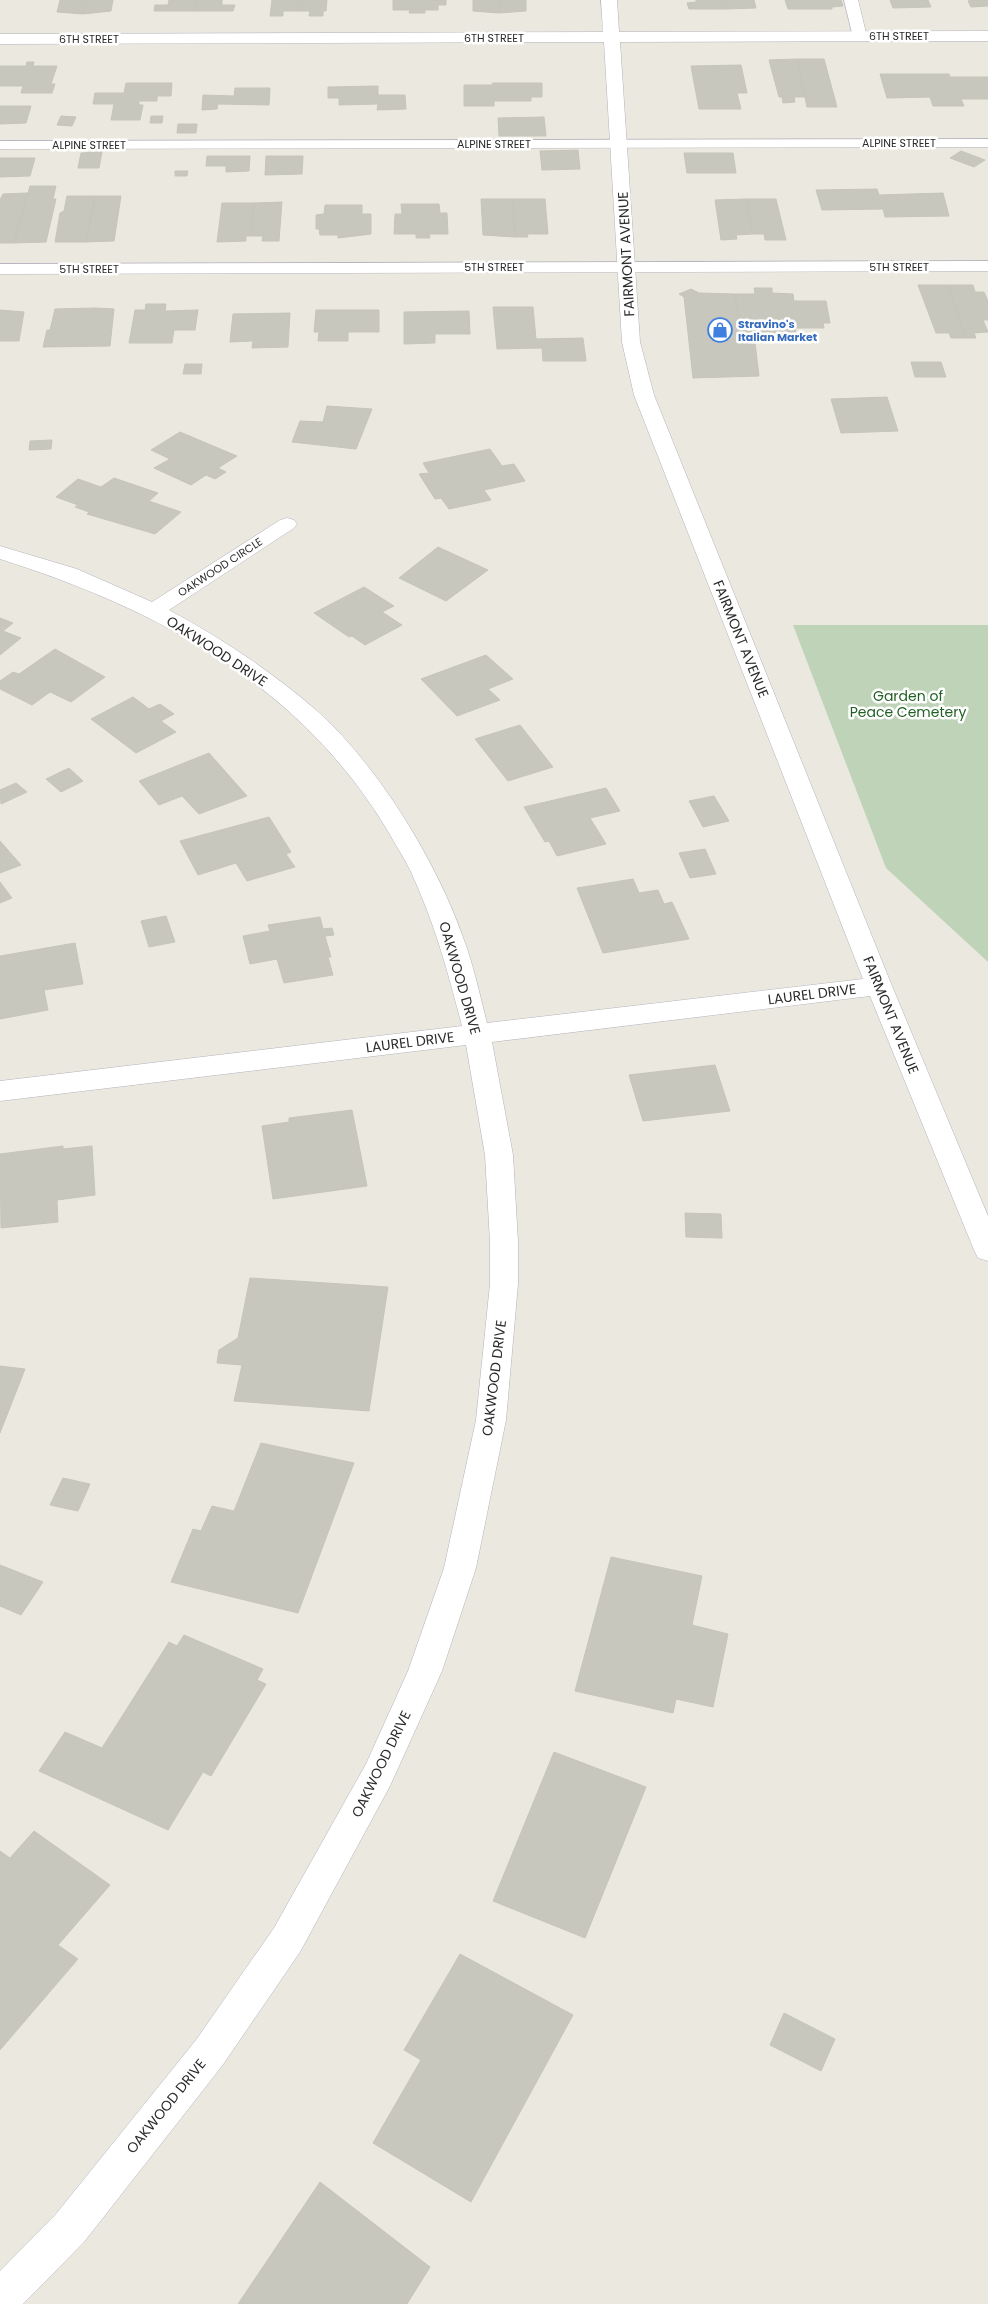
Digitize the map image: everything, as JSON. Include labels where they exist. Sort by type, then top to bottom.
[{"type":"street","name":"FAIRMONT AVENUE","points":[[609,0],[620,144],[631,342],[644,395],[879,986],[988,1250]]},
{"type":"street","name":"6TH STREET","points":[[0,40],[988,36]]},
{"type":"street","name":"5TH STREET","points":[[0,269],[988,266]]},
{"type":"street","name":"OAKWOOD CIRCLE","points":[[153,611],[287,524]]},
{"type":"street","name":"OAKWOOD DRIVE","points":[[0,552],[69,574],[153,611],[195,633],[254,672],[308,715],[341,749],[386,806],[423,871],[452,940],[477,1034],[498,1155],[504,1242],[504,1284],[492,1420],[460,1568],[425,1671],[378,1775],[287,1940],[209,2053],[70,2228],[0,2299]]},
{"type":"street","name":"LAUREL DRIVE","points":[[0,1091],[879,986]]},
{"type":"lane","points":[[851,0],[860,36]]},
{"type":"lane","name":"ALPINE STREET","points":[[0,145],[988,143]]},
{"type":"green space","name":"Garden of Peace Cemetery","points":[[793,625],[988,625],[988,962],[886,868]]},
{"type":"building","points":[[60,0],[87,0],[83,14],[57,12]]},
{"type":"building","points":[[87,0],[113,0],[111,11],[83,14]]},
{"type":"building","points":[[169,0],[196,0],[194,11],[154,11],[155,5],[168,5]]},
{"type":"building","points":[[196,0],[222,0],[222,5],[235,5],[233,11],[194,11]]},
{"type":"building","points":[[272,0],[299,0],[297,11],[283,11],[283,16],[270,16]]},
{"type":"building","points":[[299,0],[327,0],[326,11],[323,11],[323,16],[309,16],[310,11],[297,11]]},
{"type":"building","points":[[393,0],[446,0],[446,5],[438,5],[438,10],[425,10],[425,13],[409,13],[410,10],[393,10]]},
{"type":"building","points":[[473,0],[499,0],[499,13],[473,11]]},
{"type":"building","points":[[499,0],[526,0],[526,11],[499,13]]},
{"type":"building","points":[[696,0],[725,0],[726,9],[689,9],[687,3],[696,2]]},
{"type":"building","points":[[725,0],[754,0],[756,8],[726,9]]},
{"type":"building","points":[[785,0],[841,0],[843,6],[832,7],[832,9],[788,9]]},
{"type":"building","points":[[890,0],[928,0],[931,7],[893,8]]},
{"type":"building","points":[[988,0],[988,6],[971,7],[968,1]]},
{"type":"building","points":[[797,59],[824,59],[837,107],[807,107]]},
{"type":"building","points":[[797,59],[805,97],[794,97],[795,102],[783,103],[782,97],[779,97],[769,60]]},
{"type":"building","points":[[27,62],[34,62],[33,66],[57,66],[51,84],[55,84],[52,93],[21,93],[23,86],[0,86],[0,66],[26,66]]},
{"type":"building","points":[[741,65],[747,93],[737,93],[741,109],[699,109],[691,66]]},
{"type":"building","points":[[880,74],[949,74],[950,77],[988,77],[988,99],[961,99],[964,106],[933,106],[930,97],[887,98]]},
{"type":"building","points":[[126,83],[172,83],[171,96],[157,96],[157,101],[139,101],[139,105],[143,105],[140,120],[111,120],[114,104],[93,104],[95,93],[124,93]]},
{"type":"building","points":[[492,83],[542,83],[542,97],[531,97],[531,101],[494,101],[494,106],[464,106],[464,85],[493,85]]},
{"type":"building","points":[[378,86],[378,95],[405,95],[406,109],[377,110],[378,104],[339,105],[339,98],[328,98],[328,87]]},
{"type":"building","points":[[235,88],[270,88],[269,105],[218,104],[217,109],[202,110],[203,95],[234,96]]},
{"type":"building","points":[[0,106],[31,106],[26,123],[0,124]]},
{"type":"building","points":[[61,116],[76,117],[72,126],[57,125]]},
{"type":"building","points":[[151,116],[163,116],[162,123],[150,123]]},
{"type":"building","points":[[544,117],[546,136],[499,136],[498,118]]},
{"type":"building","points":[[178,124],[197,124],[196,133],[177,133]]},
{"type":"building","points":[[578,150],[580,169],[542,170],[540,151]]},
{"type":"building","points":[[961,151],[985,160],[974,167],[950,158]]},
{"type":"building","points":[[102,152],[99,168],[78,168],[81,153]]},
{"type":"building","points":[[684,153],[733,153],[736,173],[687,173]]},
{"type":"building","points":[[207,156],[250,156],[249,171],[226,172],[226,166],[206,166]]},
{"type":"building","points":[[266,156],[303,156],[302,174],[265,175]]},
{"type":"building","points":[[0,158],[35,158],[30,176],[0,177]]},
{"type":"building","points":[[175,171],[188,171],[187,176],[175,176]]},
{"type":"building","points":[[30,186],[56,186],[53,199],[56,199],[46,242],[14,243]]},
{"type":"building","points":[[877,189],[879,195],[943,193],[949,216],[885,217],[883,209],[822,210],[816,190]]},
{"type":"building","points":[[28,193],[14,243],[0,243],[0,200],[3,194]]},
{"type":"building","points":[[67,196],[95,196],[86,242],[55,242],[60,213],[64,211]]},
{"type":"building","points":[[95,196],[121,196],[114,241],[86,242]]},
{"type":"building","points":[[481,199],[513,199],[515,237],[483,235]]},
{"type":"building","points":[[513,199],[545,199],[548,234],[527,234],[528,237],[515,237]]},
{"type":"building","points":[[746,199],[776,199],[786,240],[765,240],[764,234],[753,234]]},
{"type":"building","points":[[746,199],[753,234],[736,235],[737,239],[721,240],[715,200]]},
{"type":"building","points":[[282,202],[279,241],[262,241],[263,236],[251,236],[254,203]]},
{"type":"building","points":[[222,203],[254,203],[251,236],[246,236],[246,241],[217,242]]},
{"type":"building","points":[[401,204],[439,204],[440,213],[447,213],[448,234],[429,234],[430,238],[416,238],[416,234],[394,234],[395,214],[402,214]]},
{"type":"building","points":[[325,205],[362,205],[362,214],[371,214],[371,234],[338,238],[338,235],[320,235],[319,229],[316,229],[316,215],[324,214]]},
{"type":"building","points":[[918,285],[948,285],[965,338],[951,338],[949,333],[936,333]]},
{"type":"building","points":[[948,285],[973,285],[975,292],[984,292],[988,301],[988,320],[983,320],[988,332],[974,333],[976,338],[965,338]]},
{"type":"building","points":[[754,288],[772,288],[772,293],[793,294],[794,301],[826,301],[830,323],[823,323],[824,328],[795,328],[796,334],[753,333],[753,326],[740,326],[735,294],[755,294]]},
{"type":"building","name":"Stravino's Italian Market","points":[[691,289],[699,293],[735,294],[740,326],[753,326],[759,376],[693,378],[684,297],[679,294]]},
{"type":"building","points":[[146,304],[166,304],[165,311],[198,310],[195,330],[174,330],[172,343],[129,343],[135,310],[145,310]]},
{"type":"building","points":[[493,307],[533,307],[536,339],[583,338],[586,361],[543,361],[542,348],[497,349]]},
{"type":"building","points":[[55,309],[114,309],[110,346],[43,347],[47,330],[50,330]]},
{"type":"building","points":[[0,310],[24,312],[19,341],[0,341]]},
{"type":"building","points":[[316,310],[379,310],[379,332],[348,332],[348,341],[318,341],[319,332],[314,332]]},
{"type":"building","points":[[469,311],[470,334],[435,334],[435,343],[404,344],[404,312]]},
{"type":"building","points":[[290,313],[288,347],[252,348],[253,341],[230,342],[233,314]]},
{"type":"building","points":[[911,362],[941,362],[946,377],[915,377]]},
{"type":"building","points":[[185,364],[202,364],[201,374],[183,374]]},
{"type":"building","points":[[887,397],[898,431],[841,433],[831,399]]},
{"type":"building","points":[[327,406],[372,409],[356,449],[292,442],[300,421],[323,422]]},
{"type":"building","points":[[180,432],[237,456],[218,468],[226,472],[215,479],[206,475],[191,485],[154,468],[170,459],[151,450]]},
{"type":"building","points":[[52,440],[51,449],[29,450],[30,441]]},
{"type":"building","points":[[490,449],[502,466],[514,464],[525,481],[484,490],[491,500],[449,509],[441,498],[435,499],[419,474],[429,473],[423,463]]},
{"type":"building","points":[[114,478],[158,493],[149,501],[181,512],[155,534],[87,514],[89,512],[75,507],[78,505],[56,497],[78,479],[101,487]]},
{"type":"building","points":[[438,547],[488,570],[446,601],[399,578]]},
{"type":"building","points":[[364,587],[394,606],[382,612],[402,625],[365,645],[352,636],[349,637],[314,613]]},
{"type":"building","points":[[0,618],[13,623],[3,631],[21,638],[0,655]]},
{"type":"building","points":[[55,649],[105,677],[71,702],[50,692],[32,705],[0,689],[0,681],[13,672],[19,674]]},
{"type":"building","points":[[486,655],[513,679],[488,689],[500,700],[457,716],[421,679]]},
{"type":"building","points":[[133,697],[149,709],[160,704],[174,714],[161,721],[176,732],[136,753],[91,719]]},
{"type":"building","points":[[520,725],[553,767],[508,781],[475,739]]},
{"type":"building","points":[[209,753],[247,796],[199,814],[182,796],[159,805],[139,781]]},
{"type":"building","points":[[69,768],[83,781],[61,792],[46,779]]},
{"type":"building","points":[[16,783],[27,792],[1,804],[0,790]]},
{"type":"building","points":[[606,788],[620,811],[590,818],[606,844],[557,856],[549,841],[545,842],[524,807]]},
{"type":"building","points":[[714,796],[729,821],[703,827],[689,801]]},
{"type":"building","points":[[269,817],[291,852],[286,854],[295,867],[247,881],[236,863],[198,875],[180,841]]},
{"type":"building","points":[[0,841],[21,865],[0,873]]},
{"type":"building","points":[[705,849],[716,874],[690,878],[679,853]]},
{"type":"building","points":[[633,879],[639,893],[658,890],[664,904],[672,902],[689,939],[603,953],[577,888]]},
{"type":"building","points":[[0,882],[12,898],[0,903]]},
{"type":"building","points":[[166,916],[175,942],[149,947],[141,921]]},
{"type":"building","points":[[320,917],[323,929],[332,928],[334,935],[325,936],[331,957],[328,957],[333,975],[284,983],[277,959],[250,964],[243,936],[270,931],[268,925]]},
{"type":"building","points":[[75,943],[83,984],[44,990],[48,1010],[0,1019],[0,956]]},
{"type":"building","points":[[715,1065],[730,1111],[643,1121],[629,1075]]},
{"type":"building","points":[[352,1110],[367,1186],[273,1199],[262,1126],[289,1122],[289,1118]]},
{"type":"building","points":[[63,1146],[63,1149],[92,1146],[95,1195],[57,1200],[58,1222],[1,1228],[0,1154]]},
{"type":"building","points":[[685,1213],[721,1214],[722,1238],[686,1237]]},
{"type":"building","points":[[250,1278],[388,1287],[369,1411],[234,1401],[242,1365],[217,1363],[219,1350],[238,1338]]},
{"type":"building","points":[[0,1366],[25,1369],[0,1433]]},
{"type":"building","points":[[261,1443],[354,1463],[298,1613],[171,1582],[193,1529],[201,1531],[212,1506],[234,1511]]},
{"type":"building","points":[[63,1478],[90,1484],[78,1511],[50,1505]]},
{"type":"building","points":[[611,1557],[702,1576],[692,1625],[728,1634],[713,1707],[676,1699],[673,1713],[575,1691]]},
{"type":"building","points":[[0,1565],[43,1582],[21,1615],[0,1606]]},
{"type":"building","points":[[184,1635],[263,1669],[257,1680],[266,1684],[211,1776],[203,1772],[168,1830],[39,1771],[65,1732],[102,1748],[169,1642],[177,1646]]},
{"type":"building","points":[[554,1752],[646,1787],[585,1938],[493,1901]]},
{"type":"building","points":[[34,1831],[110,1885],[58,1945],[78,1959],[0,2050],[0,1851],[10,1858]]},
{"type":"building","points":[[460,1954],[573,2015],[471,2202],[373,2143],[421,2060],[404,2050]]},
{"type":"building","points":[[784,2013],[835,2039],[821,2071],[770,2045]]},
{"type":"building","points":[[320,2182],[430,2267],[407,2304],[238,2304]]},
{"type":"place","name":"Stravino's Italian Market","points":[[720,330]]}]
